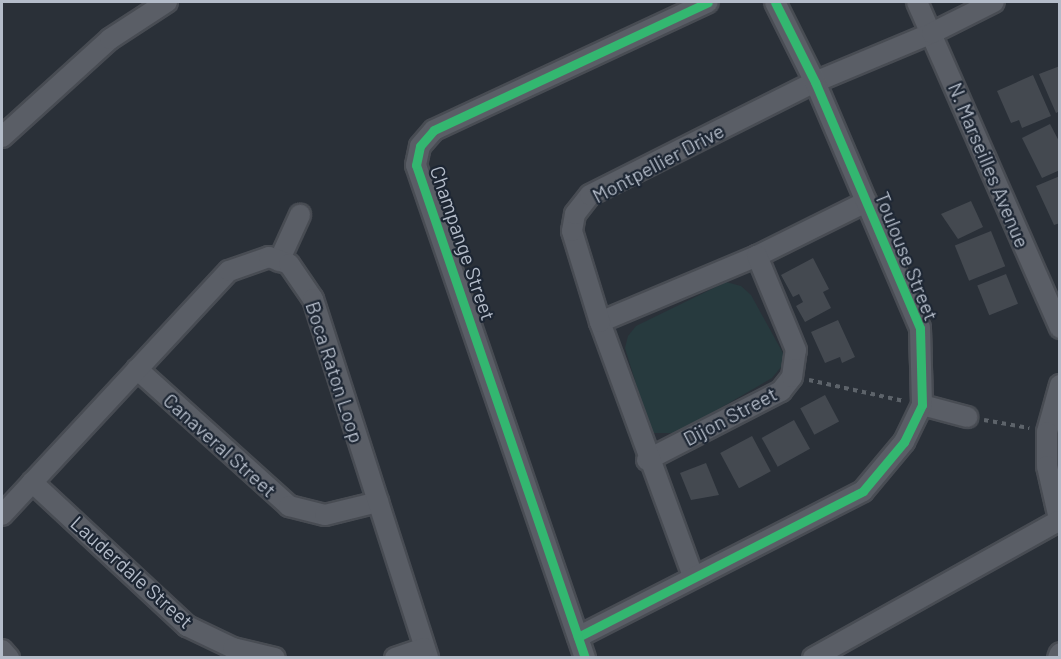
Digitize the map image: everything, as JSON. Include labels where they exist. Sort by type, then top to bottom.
[{"type":"street","points":[[2,136],[110,39],[166,2]]},
{"type":"street","name":"Champange Street","points":[[585,657],[416,165],[420,146],[434,130],[708,2]]},
{"type":"street","name":"Toulouse Street","points":[[578,637],[693,576],[863,491],[904,442],[922,405],[920,328],[815,82],[775,2]]},
{"type":"street","name":"N. Marseilles Avenue","points":[[917,2],[1059,328]]},
{"type":"street","name":"Montpellier Drive","points":[[693,576],[647,460],[600,322],[572,231],[575,214],[590,195],[815,82],[932,33],[994,2]]},
{"type":"street","points":[[600,322],[757,256],[866,202]]},
{"type":"street","points":[[2,515],[229,271],[269,257],[279,261],[300,215]]},
{"type":"street","name":"Dijon Street","points":[[647,460],[781,391],[792,376],[796,350],[757,256]]},
{"type":"street","name":"Boca Raton Loop","points":[[279,261],[288,264],[313,299],[426,652]]},
{"type":"street","name":"Canaveral Street","points":[[137,369],[289,506],[325,515],[378,502]]},
{"type":"street","points":[[813,657],[1059,522],[1047,466],[1047,432],[1059,385]]},
{"type":"street","points":[[922,405],[967,417]]},
{"type":"street","name":"Lauderdale Street","points":[[32,482],[187,626],[233,648],[275,657]]},
{"type":"street","points":[[2,650],[9,657]]},
{"type":"street","points":[[395,657],[426,652]]},
{"type":"path","points":[[792,376],[922,405]]},
{"type":"path","points":[[967,417],[1047,432]]},
{"type":"green space","points":[[726,282],[741,286],[751,295],[784,355],[781,367],[772,378],[677,433],[651,433],[625,348],[628,336],[636,326]]},
{"type":"building","points":[[1060,66],[1060,111],[1056,113],[1039,74]]},
{"type":"building","points":[[1033,75],[1051,116],[1022,128],[1019,120],[1011,123],[997,91]]},
{"type":"building","points":[[1050,124],[1060,143],[1060,170],[1042,178],[1022,138]]},
{"type":"building","points":[[1060,176],[1060,223],[1054,225],[1036,186]]},
{"type":"building","points":[[971,201],[983,227],[958,239],[941,214]]},
{"type":"building","points":[[991,231],[1005,266],[969,281],[955,246]]},
{"type":"building","points":[[813,258],[829,289],[823,292],[831,308],[805,322],[796,306],[803,302],[799,294],[793,297],[781,275]]},
{"type":"building","points":[[1006,274],[1018,304],[989,315],[977,286]]},
{"type":"building","points":[[838,320],[855,357],[842,363],[840,357],[825,363],[811,332]]},
{"type":"building","points":[[825,395],[839,421],[814,435],[800,408]]},
{"type":"building","points":[[794,420],[810,449],[778,467],[762,438]]},
{"type":"building","points":[[752,436],[771,471],[739,488],[720,453]]},
{"type":"building","points":[[706,463],[719,495],[691,500],[680,473]]},
{"type":"cycle path","points":[[585,658],[416,165],[420,146],[434,130],[708,2]]},
{"type":"cycle path","points":[[578,637],[863,491],[904,442],[922,405],[920,328],[815,82],[775,2]]}]
